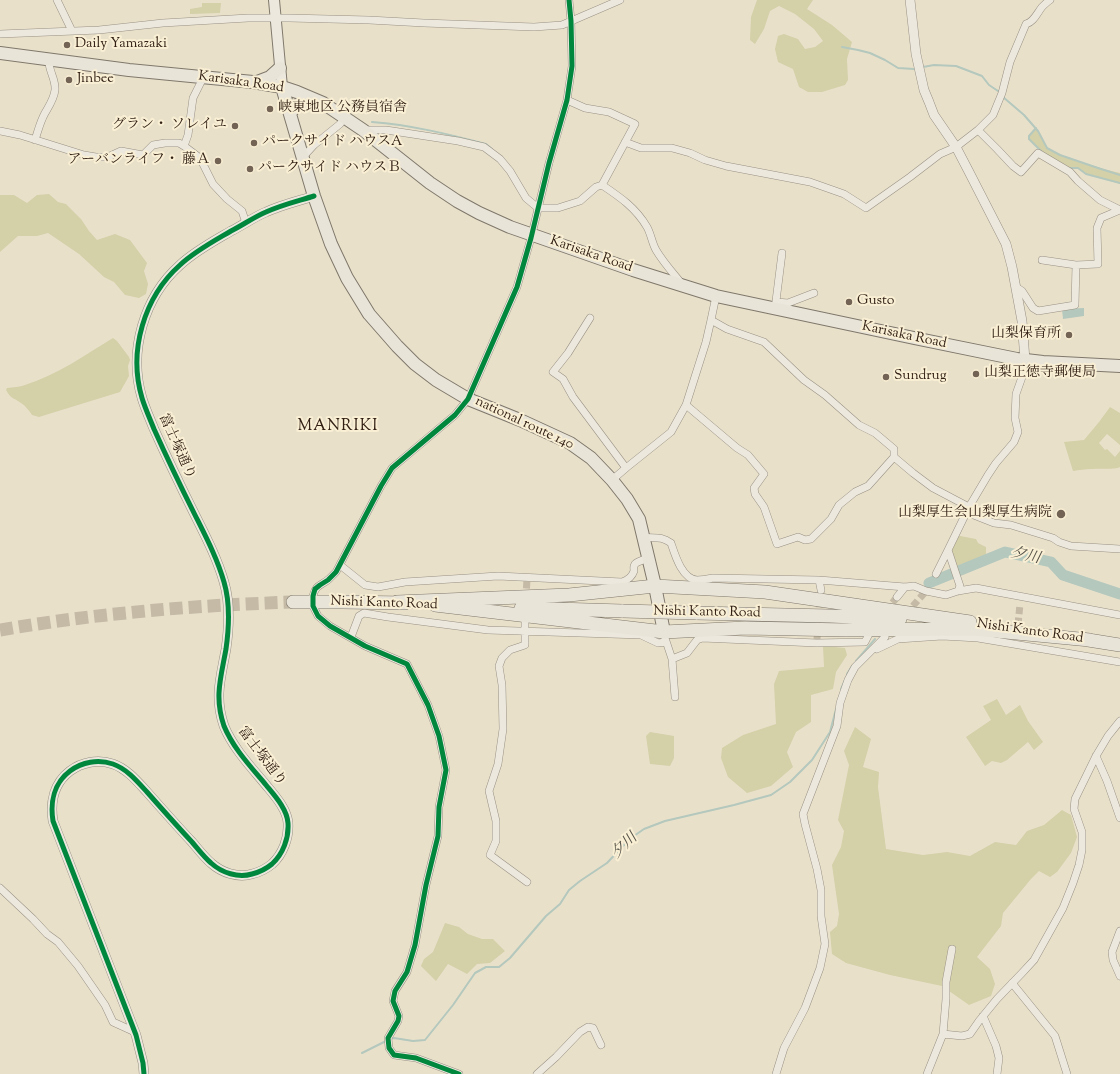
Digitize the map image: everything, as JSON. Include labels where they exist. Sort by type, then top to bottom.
[{"type":"highway","name":"Karisaka Road","points":[[0,53],[129,70],[254,82],[282,87],[323,103],[345,117],[430,182],[479,214],[531,235],[684,286],[716,296],[775,305],[916,339],[1025,360],[1120,366]]},
{"type":"highway","points":[[254,82],[270,78],[280,68]]},
{"type":"highway","name":"national route 140","points":[[282,87],[314,196],[331,244],[347,278],[369,314],[415,364],[436,380],[468,398],[570,443],[592,458],[627,499],[639,519],[642,537],[655,586],[665,637]]},
{"type":"highway","points":[[290,114],[295,106],[299,104],[323,103]]},
{"type":"highway","points":[[397,602],[569,595],[655,586],[766,592],[981,624]]},
{"type":"highway","name":"Nishi Kanto Road","points":[[293,602],[397,602],[435,605],[696,614],[830,616],[920,620],[981,624],[1022,629],[1120,645]]},
{"type":"highway","points":[[435,605],[665,637],[745,628],[846,630],[974,629],[1090,640]]},
{"type":"main road","points":[[274,0],[282,87]]},
{"type":"street","points":[[57,0],[72,31]]},
{"type":"street","points":[[313,596],[315,589],[328,580],[340,566],[381,486],[392,468],[455,415],[468,398],[517,287],[567,100],[572,66],[569,0]]},
{"type":"street","points":[[0,34],[99,30],[163,23],[222,19],[276,18],[369,20],[534,27],[562,25],[620,0]]},
{"type":"street","points":[[910,0],[916,54],[924,90],[934,115],[956,147],[1006,244],[1022,321],[1026,366],[1016,394],[1015,418],[1018,432],[1014,442],[996,463],[967,510],[936,574]]},
{"type":"street","points":[[625,142],[641,148],[672,148],[726,166],[810,182],[844,194],[866,208],[940,154],[956,147],[978,130],[993,115],[1002,93],[1010,62],[1026,24],[1033,20],[1042,7],[1050,0]]},
{"type":"street","points":[[35,140],[40,123],[51,104],[55,92],[56,83],[49,60]]},
{"type":"street","points":[[184,146],[188,135],[193,98],[203,78]]},
{"type":"street","points":[[363,130],[386,130],[458,141],[484,147],[500,159],[510,171],[526,198],[538,208],[558,208],[580,201],[596,187],[602,185],[635,124],[609,112],[586,108],[567,100]]},
{"type":"street","points":[[303,157],[314,145],[340,124],[345,117]]},
{"type":"street","points":[[978,130],[1013,166],[1021,172],[1038,153],[1070,172],[1100,200],[1120,210]]},
{"type":"street","points":[[0,131],[20,135],[84,155],[96,157],[108,157],[121,151],[142,155],[153,145],[165,143],[184,146],[200,158],[213,184],[227,199],[242,211],[246,223]]},
{"type":"street","points":[[602,185],[621,197],[636,211],[647,227],[656,250],[684,286]]},
{"type":"street","name":"富士塚通り","points":[[144,1074],[143,1063],[135,1032],[53,821],[52,802],[59,782],[66,774],[77,766],[90,762],[99,761],[111,763],[122,768],[132,776],[160,806],[211,864],[222,871],[231,874],[244,876],[256,873],[275,861],[283,850],[287,837],[288,822],[282,806],[275,796],[240,754],[228,734],[221,714],[218,690],[229,624],[225,583],[216,557],[165,454],[142,399],[137,371],[138,345],[142,322],[157,292],[166,279],[190,256],[265,212],[314,196]]},
{"type":"street","points":[[1042,260],[1076,265],[1098,264],[1097,228],[1102,218],[1120,210]]},
{"type":"street","points":[[782,253],[775,305],[788,303],[814,293]]},
{"type":"street","points":[[1016,287],[1022,291],[1033,308],[1038,311],[1075,305],[1076,265]]},
{"type":"street","points":[[612,480],[671,432],[686,405],[706,342],[716,296]]},
{"type":"street","points":[[590,318],[568,353],[553,372],[563,379],[573,397],[626,468]]},
{"type":"street","points":[[686,405],[748,455],[764,474],[754,488],[755,494],[764,507],[777,544],[798,537],[805,540],[811,539],[831,519],[839,505],[855,492],[868,486],[894,457],[894,449],[875,433],[859,425],[825,395],[804,380],[764,342],[727,329],[712,320]]},
{"type":"street","points":[[894,457],[933,488],[967,510],[994,524],[1011,525],[1054,538],[1059,542],[1071,546],[1120,549]]},
{"type":"street","points":[[642,537],[662,538],[671,542],[678,561],[685,574],[696,580],[713,578],[820,580],[906,587],[914,586],[926,592],[946,595],[976,588],[1120,615]]},
{"type":"street","points":[[948,550],[960,586],[958,591]]},
{"type":"street","points":[[340,566],[364,585],[378,587],[406,582],[498,576],[622,582],[631,577],[634,566],[637,562],[648,558]]},
{"type":"street","points":[[820,580],[821,590]]},
{"type":"street","points":[[897,598],[906,587]]},
{"type":"street","points":[[1020,596],[1020,604]]},
{"type":"street","points":[[313,606],[318,616],[330,626],[365,646],[407,664],[428,705],[439,736],[446,770],[439,807],[438,836],[426,885],[415,946],[407,972],[395,991],[393,1001],[399,1016],[398,1021],[388,1038],[389,1048],[394,1054],[416,1058],[458,1074]]},
{"type":"street","points":[[351,637],[359,616],[364,613],[488,630],[641,635],[658,643],[665,637],[672,659],[675,697]]},
{"type":"street","points":[[524,620],[525,645],[510,650],[502,658],[499,666],[502,685],[503,729],[498,764],[488,791],[496,821],[496,841],[490,855],[527,882]]},
{"type":"street","points":[[672,659],[687,652],[697,640],[702,638],[865,642],[869,634]]},
{"type":"street","points":[[872,652],[898,639],[942,636],[1016,642],[1120,662]]},
{"type":"street","points":[[776,1074],[784,1048],[805,1008],[820,968],[825,944],[821,890],[803,814],[837,726],[840,703],[848,680],[855,667],[872,652],[885,637]]},
{"type":"street","points":[[943,1034],[962,1036],[970,1034],[997,999],[1034,960],[1063,908],[1079,865],[1082,850],[1082,832],[1074,809],[1075,799],[1096,756],[1108,736],[1120,721]]},
{"type":"street","points":[[1096,756],[1120,818]]},
{"type":"street","points":[[0,888],[47,934],[58,942],[78,966],[105,1005],[113,1022],[135,1032]]},
{"type":"street","points":[[1120,931],[1112,952],[1113,960],[1120,976]]},
{"type":"street","points":[[927,1074],[943,1034],[946,982],[952,948]]},
{"type":"street","points":[[1012,983],[1055,1036],[1068,1074]]},
{"type":"street","points":[[983,1016],[996,1046],[999,1058],[997,1074]]},
{"type":"street","points":[[537,1074],[580,1032],[588,1027],[593,1028],[601,1045]]},
{"type":"shaded area","points":[[757,0],[813,0],[807,9],[832,25],[852,42],[847,59],[848,80],[845,85],[822,92],[808,92],[799,87],[793,69],[778,62],[775,49],[778,36],[784,34],[798,39],[805,49],[815,47],[823,41],[814,29],[795,14],[779,6],[770,11],[764,29],[755,44],[750,40],[751,17]]},
{"type":"shaded area","points":[[202,3],[221,3],[220,13],[190,14],[190,9],[202,7]]},
{"type":"shaded area","points":[[1036,128],[1047,148],[1083,163],[1120,173],[1120,184],[1086,174],[1078,168],[1069,168],[1052,159],[1039,150],[1031,140],[1029,136]]},
{"type":"shaded area","points":[[49,194],[58,202],[66,204],[81,219],[97,240],[115,234],[130,240],[147,263],[144,271],[148,284],[146,294],[139,298],[125,295],[114,282],[104,277],[79,254],[48,233],[37,236],[18,236],[0,252],[0,195],[14,195],[27,203],[37,195]]},
{"type":"shaded area","points":[[1084,308],[1084,316],[1063,319],[1062,309]]},
{"type":"shaded area","points":[[113,338],[117,341],[130,360],[128,366],[129,376],[120,392],[39,417],[32,415],[24,406],[11,397],[6,390],[7,388],[23,386],[48,376]]},
{"type":"shaded area","points":[[1110,407],[1120,413],[1120,445],[1107,434],[1099,443],[1105,450],[1107,449],[1115,457],[1120,451],[1120,467],[1073,471],[1064,442],[1084,440]]},
{"type":"shaded area","points":[[955,535],[976,539],[978,543],[986,547],[986,555],[954,567],[948,550]]},
{"type":"shaded area","points":[[823,646],[845,648],[847,655],[836,672],[833,689],[811,695],[811,722],[796,732],[787,752],[793,767],[771,786],[747,793],[728,777],[721,758],[722,748],[743,735],[776,724],[774,684],[779,671],[824,667]]},
{"type":"shaded area","points":[[997,699],[1006,715],[1020,705],[1028,721],[1043,742],[1034,750],[1028,742],[1007,760],[1001,763],[992,761],[985,766],[966,737],[991,720],[983,706]]},
{"type":"shaded area","points":[[855,727],[871,739],[863,767],[879,772],[878,787],[886,849],[923,855],[947,852],[970,856],[995,842],[1016,845],[1027,831],[1044,825],[1062,810],[1071,815],[1077,837],[1071,853],[1057,872],[1050,877],[1039,871],[1031,879],[1003,913],[1001,926],[977,957],[990,969],[995,984],[991,996],[969,1005],[942,986],[890,975],[846,963],[832,954],[830,932],[837,926],[839,914],[832,865],[841,847],[844,831],[838,820],[849,765],[844,751]]},
{"type":"shaded area","points":[[650,732],[674,736],[674,758],[670,766],[650,764],[646,736]]},
{"type":"shaded area","points":[[445,923],[459,927],[468,934],[482,939],[493,939],[505,951],[490,963],[477,964],[467,974],[448,964],[436,981],[421,966],[424,959],[433,952]]},
{"type":"waterway","points":[[842,47],[870,53],[898,68],[914,69]]},
{"type":"waterway","points":[[923,67],[934,65],[956,66],[982,76],[989,85],[998,91]]},
{"type":"waterway","points":[[1003,97],[1024,115],[1038,131],[1047,148],[1060,155],[1120,175]]},
{"type":"waterway","points":[[372,122],[401,125],[444,133],[486,144],[492,149]]},
{"type":"waterway","points":[[1036,128],[1029,136],[1029,139],[1041,151]]},
{"type":"waterway","points":[[1069,168],[1078,168],[1086,174],[1120,183]]},
{"type":"waterway","name":"夕川","points":[[929,583],[1005,552],[1051,562],[1063,575],[1120,594]]},
{"type":"waterway","name":"夕川","points":[[856,661],[875,639]]},
{"type":"waterway","name":"夕川","points":[[847,674],[852,666]]},
{"type":"waterway","name":"夕川","points":[[841,689],[845,680]]},
{"type":"waterway","name":"夕川","points":[[390,1039],[394,1038],[413,1041],[425,1040],[453,1005],[475,973],[486,967],[499,967],[510,958],[546,916],[560,904],[569,890],[607,863],[631,838],[644,829],[665,821],[771,795],[790,782],[812,760],[830,732],[836,709]]},
{"type":"waterway","name":"夕川","points":[[362,1053],[386,1041]]},
{"type":"tunnel","points":[[526,599],[527,578]]},
{"type":"tunnel","points":[[906,614],[926,591]]},
{"type":"tunnel","points":[[886,611],[897,597]]},
{"type":"tunnel","points":[[817,639],[820,599]]},
{"type":"tunnel","points":[[0,630],[79,618],[147,611],[293,602]]},
{"type":"tunnel","points":[[1017,635],[1020,604]]},
{"type":"cycle path","points":[[459,1074],[416,1058],[394,1055],[389,1048],[388,1038],[398,1021],[399,1016],[393,1001],[395,991],[407,972],[415,945],[426,885],[438,836],[439,807],[446,770],[439,736],[428,705],[407,664],[365,646],[330,626],[318,616],[313,606],[313,596],[315,589],[336,572],[392,468],[455,415],[468,399],[517,287],[567,100],[572,66],[569,0]]},
{"type":"cycle path","points":[[144,1074],[143,1063],[136,1035],[53,821],[52,807],[54,793],[60,781],[70,771],[80,765],[90,762],[107,762],[118,766],[127,772],[139,784],[208,861],[220,870],[230,874],[247,875],[263,870],[272,864],[282,851],[286,840],[288,823],[280,803],[237,750],[224,726],[219,706],[219,687],[228,632],[228,606],[226,590],[218,564],[164,451],[142,398],[138,380],[138,344],[148,309],[167,278],[180,265],[211,242],[262,214],[284,205],[314,196]]},
{"type":"place","name":"Daily Yamazaki","points":[[67,45]]},
{"type":"place","name":"Jinbee","points":[[69,80]]},
{"type":"place","name":"峡東地区 公務員宿舎","points":[[270,109]]},
{"type":"place","name":"グラン・ ソレイユ","points":[[235,126]]},
{"type":"place","name":"パークサイド ハウスA","points":[[254,143]]},
{"type":"place","name":"アーバンライフ・ 藤Ａ","points":[[218,161]]},
{"type":"place","name":"パークサイド ハウスＢ","points":[[250,169]]},
{"type":"place","name":"Gusto","points":[[849,302]]},
{"type":"place","name":"山梨保育所","points":[[1069,335]]},
{"type":"place","name":"山梨正徳寺郵便局","points":[[976,374]]},
{"type":"place","name":"Sundrug","points":[[886,377]]},
{"type":"place","name":"山梨厚生会山梨厚生病院","points":[[1061,514]]},
{"type":"district","name":"MANRIKI","points":[[338,427]]}]
